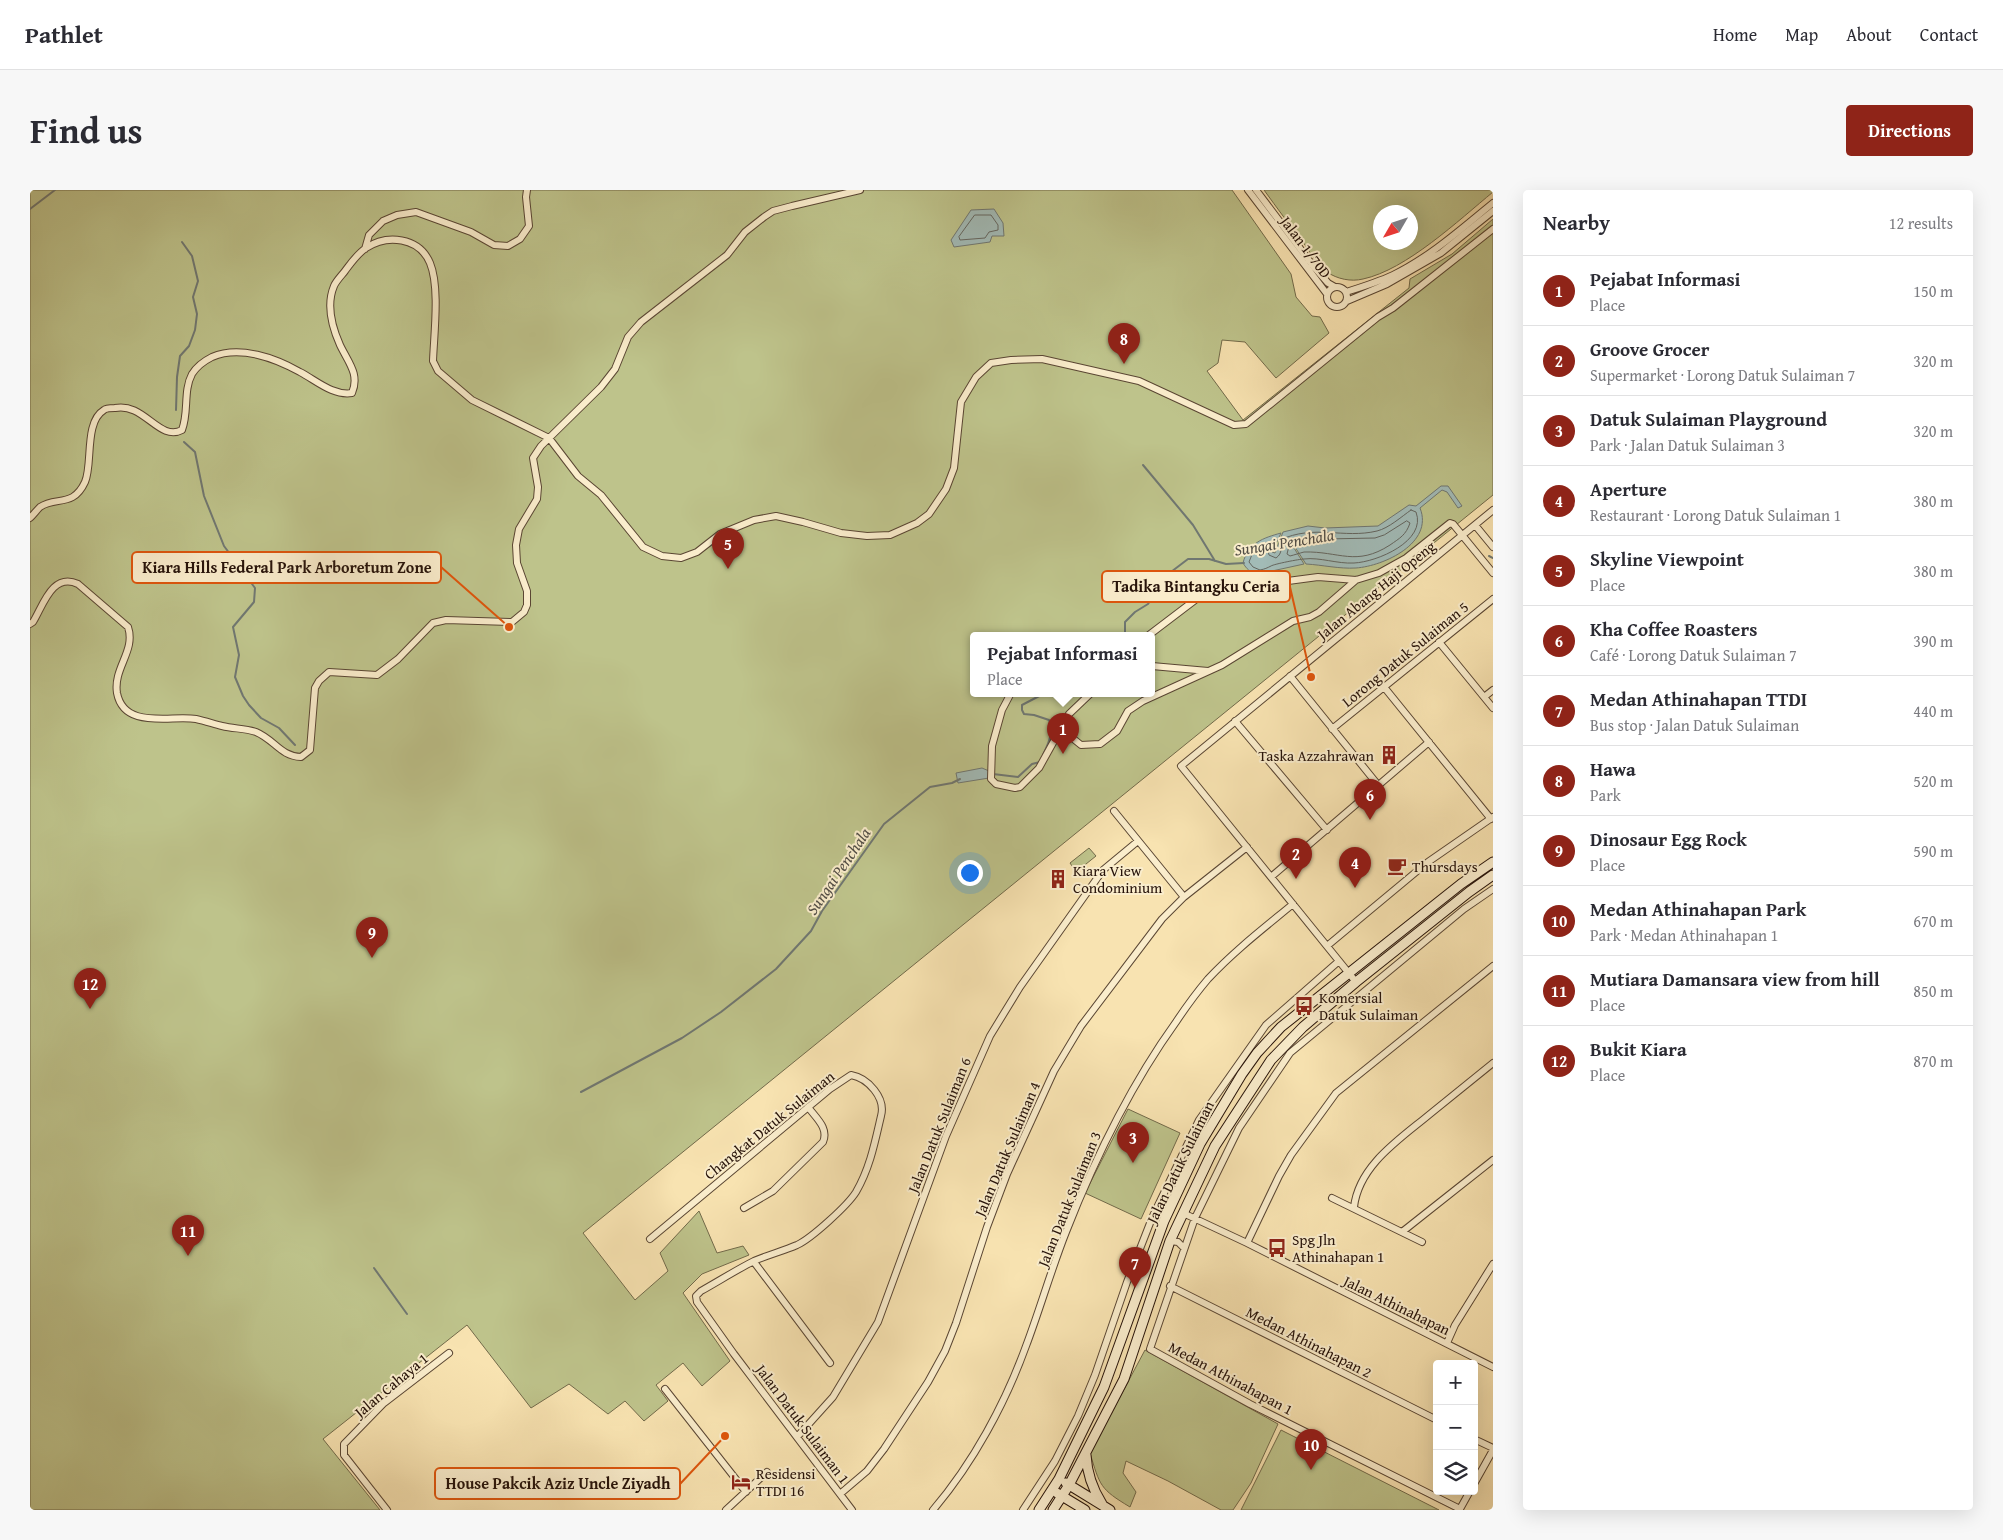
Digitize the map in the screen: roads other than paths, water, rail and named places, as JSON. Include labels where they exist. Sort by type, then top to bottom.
[{"type":"main road","name":"Jalan Datuk Sulaiman","points":[[1039,1510],[1059,1478],[1104,1387],[1164,1221],[1200,1144],[1242,1074],[1271,1037],[1349,973],[1462,884],[1493,862]]},
{"type":"main road","name":"Jalan Datuk Sulaiman","points":[[1053,1510],[1069,1485],[1124,1379],[1170,1241],[1215,1146],[1271,1060],[1285,1043],[1356,982],[1493,875]]},
{"type":"main road","points":[[1223,1104],[1243,1083],[1246,1084],[1248,1094]]},
{"type":"main road","points":[[1104,1387],[1111,1390],[1115,1389],[1124,1379]]},
{"type":"main road","points":[[1086,1452],[1086,1467],[1090,1481],[1107,1508]]},
{"type":"main road","points":[[1059,1478],[1107,1508]]},
{"type":"main road","points":[[1052,1490],[1085,1510]]},
{"type":"street","points":[[365,248],[368,235],[383,221],[397,215],[416,212],[471,232],[494,245],[508,246],[520,239],[529,226],[527,190]]},
{"type":"street","points":[[30,624],[33,622],[44,599],[53,588],[61,584],[73,582],[78,584],[128,627],[132,637],[118,674],[117,693],[123,706],[132,714],[145,719],[186,718],[242,728],[258,733],[276,745],[284,754],[302,757],[310,750],[315,688],[319,681],[329,672],[377,676],[398,659],[433,623],[446,620],[512,622],[524,612],[527,605],[527,591],[517,563],[516,545],[519,529],[537,499],[538,487],[532,458],[535,452],[601,387],[614,368],[628,337],[641,322],[727,255],[745,232],[764,216],[773,211],[860,190]]},
{"type":"street","name":"Jalan 1/70D","points":[[1248,190],[1327,294]]},
{"type":"street","name":"Jalan 1/70D","points":[[1256,190],[1314,267],[1328,283],[1335,287]]},
{"type":"street","points":[[1346,292],[1394,274],[1418,260],[1447,241],[1493,204]]},
{"type":"street","points":[[1347,301],[1346,292],[1341,287],[1335,287],[1327,294],[1328,302],[1335,307],[1342,306],[1347,301],[1387,284],[1441,253],[1493,211]]},
{"type":"street","points":[[30,518],[41,506],[72,498],[82,488],[89,468],[92,430],[99,415],[104,410],[120,407],[132,408],[164,431],[177,433],[182,430],[186,422],[188,383],[192,375],[196,368],[206,360],[222,353],[242,352],[262,356],[300,372],[332,391],[352,394],[356,384],[353,366],[340,345],[331,318],[331,298],[334,285],[353,260],[365,248],[379,242],[399,239],[420,248],[431,264],[435,285],[433,361],[438,371],[472,400],[549,438],[578,476],[601,495],[643,547],[662,556],[681,558],[697,552],[720,534],[754,520],[776,516],[841,533],[867,536],[890,535],[906,529],[928,514],[946,489],[954,468],[962,402],[976,377],[991,363],[1042,358],[1067,363],[1139,381],[1234,425],[1246,424],[1378,317],[1393,308],[1493,229]]},
{"type":"street","name":"Jalan Abang Haji Openg","points":[[1247,847],[1181,766],[1493,510]]},
{"type":"street","points":[[1154,632],[1199,597],[1213,591],[1318,578],[1356,580],[1379,573],[1406,558],[1450,523],[1453,524],[1493,573]]},
{"type":"street","points":[[1476,525],[1493,547]]},
{"type":"street","points":[[1155,695],[1208,671],[1256,645],[1293,621],[1310,617],[1319,612],[1356,580]]},
{"type":"street","name":"Lorong Datuk Sulaiman 5","points":[[1332,729],[1493,598]]},
{"type":"street","points":[[1439,642],[1493,708]]},
{"type":"street","points":[[1155,664],[1208,671]]},
{"type":"street","points":[[1290,676],[1378,785]]},
{"type":"street","points":[[1327,946],[1428,862],[1492,818],[1384,687]]},
{"type":"street","points":[[1484,697],[1493,690]]},
{"type":"street","points":[[1009,697],[1002,710],[992,746],[991,775],[996,784],[1015,788],[1020,787],[1039,768],[1069,714],[1087,697]]},
{"type":"street","points":[[1060,728],[1082,745],[1100,744],[1117,731],[1128,712],[1152,697]]},
{"type":"street","points":[[1235,721],[1327,830]]},
{"type":"street","points":[[1271,877],[1430,742]]},
{"type":"street","points":[[1114,811],[1184,897]]},
{"type":"street","name":"Jalan Datuk Sulaiman 6","points":[[797,1438],[833,1397],[878,1322],[946,1136],[990,1036],[1020,987],[1103,870],[1138,841]]},
{"type":"street","points":[[1247,847],[1356,982]]},
{"type":"street","name":"Jalan Datuk Sulaiman 4","points":[[840,1494],[867,1471],[884,1450],[928,1382],[945,1351],[1007,1174],[1054,1071],[1081,1026],[1162,919],[1184,897],[1247,847]]},
{"type":"street","points":[[1196,1218],[1239,1128],[1290,1053],[1464,909],[1493,889]]},
{"type":"street","name":"Jalan Datuk Sulaiman 3","points":[[933,1510],[960,1474],[989,1427],[1005,1395],[1026,1348],[1066,1232],[1100,1149],[1146,1066],[1207,980],[1233,955],[1293,904]]},
{"type":"street","name":"Jalan Datuk Sulaiman","points":[[1023,1510],[1055,1461],[1078,1416],[1095,1375],[1127,1282],[1152,1218],[1199,1120],[1266,1025],[1339,961]]},
{"type":"street","points":[[1247,1243],[1279,1176],[1336,1094],[1493,966]]},
{"type":"street","points":[[1354,1207],[1357,1192],[1362,1182],[1385,1151],[1493,1063]]},
{"type":"street","name":"Changkat Datuk Sulaiman","points":[[650,1239],[830,1089],[851,1075],[865,1081],[880,1098],[883,1110],[870,1160],[856,1193],[834,1216],[799,1244],[754,1262],[701,1291],[696,1296],[697,1302],[734,1354]]},
{"type":"street","points":[[744,1208],[773,1191],[823,1142],[826,1135],[825,1129],[808,1107]]},
{"type":"street","points":[[1402,1232],[1493,1160]]},
{"type":"street","points":[[1332,1198],[1354,1207],[1422,1242]]},
{"type":"street","name":"Jalan Athinahapan","points":[[1183,1213],[1247,1243],[1493,1367]]},
{"type":"street","name":"Medan Athinahapan 1","points":[[1196,1218],[1170,1286],[1150,1349],[1258,1408],[1460,1509],[1468,1495]]},
{"type":"street","points":[[1170,1241],[1178,1242],[1184,1248]]},
{"type":"street","points":[[754,1262],[830,1363]]},
{"type":"street","points":[[1447,1343],[1454,1325],[1493,1264]]},
{"type":"street","name":"Medan Athinahapan 2","points":[[1170,1286],[1433,1418]]},
{"type":"street","name":"Jalan Cahaya 1","points":[[387,1510],[344,1455],[344,1444],[384,1403],[449,1353]]},
{"type":"street","name":"Jalan Datuk Sulaiman 1","points":[[734,1354],[852,1510]]},
{"type":"street","points":[[665,1389],[746,1492]]},
{"type":"street","points":[[1478,1440],[1493,1449],[1478,1477]]},
{"type":"street","points":[[726,1510],[767,1472]]},
{"type":"water","points":[[994,209],[1003,223],[1004,236],[992,236],[990,242],[954,247],[951,240],[971,210]]},
{"type":"water","points":[[1441,486],[1448,486],[1462,506],[1458,508],[1447,492],[1442,490],[1420,508],[1422,521],[1420,532],[1413,542],[1404,550],[1380,563],[1356,568],[1306,564],[1295,547],[1304,564],[1272,571],[1271,573],[1255,574],[1243,563],[1245,556],[1252,546],[1268,537],[1281,533],[1272,552],[1275,553],[1283,532],[1308,526],[1325,528],[1378,526],[1409,505],[1416,506]]},
{"type":"water","points":[[982,768],[989,771],[989,778],[958,783],[956,773]]},
{"type":"waterway","points":[[30,209],[55,190]]},
{"type":"waterway","points":[[176,410],[180,356],[189,346],[195,330],[197,314],[193,297],[198,281],[192,256],[182,242]]},
{"type":"waterway","points":[[184,442],[195,452],[204,496],[224,546],[255,588],[254,602],[233,627],[239,655],[235,677],[249,705],[261,718],[279,728],[295,745]]},
{"type":"waterway","points":[[1143,465],[1193,525],[1215,561]]},
{"type":"waterway","name":"Sungai Penchala","points":[[1489,556],[1493,558]]},
{"type":"waterway","name":"Sungai Penchala","points":[[1125,632],[1125,622],[1135,612],[1148,604],[1167,575],[1188,559],[1209,559],[1226,564],[1244,563]]},
{"type":"waterway","name":"Sungai Penchala","points":[[1037,697],[1022,705],[1022,710],[1024,714],[1049,720],[1051,734],[1043,755]]},
{"type":"waterway","name":"Sungai Penchala","points":[[993,774],[1018,777],[1032,764],[1040,762]]},
{"type":"waterway","name":"Sungai Penchala","points":[[581,1092],[682,1038],[721,1012],[776,969],[811,931],[822,911],[884,824],[930,787],[952,783],[960,779]]},
{"type":"waterway","points":[[374,1268],[407,1314]]},
{"type":"place","name":"Hawa","points":[[1124,364]]},
{"type":"place","name":"Skyline Viewpoint","points":[[728,569]]},
{"type":"place","name":"Kiara Hills Federal Park Arboretum Zone","points":[[509,627]]},
{"type":"place","name":"Tadika Bintangku Ceria","points":[[1311,677]]},
{"type":"place","name":"Pejabat Informasi","points":[[1063,754]]},
{"type":"place","name":"Taska Azzahrawan","points":[[1389,755]]},
{"type":"place","name":"Kha Coffee Roasters","points":[[1370,820]]},
{"type":"place","name":"Thursdays","points":[[1397,866]]},
{"type":"place","name":"Kiara View Condominium","points":[[1058,879]]},
{"type":"place","name":"Groove Grocer","points":[[1296,879]]},
{"type":"place","name":"Aperture","points":[[1355,888]]},
{"type":"place","name":"Dinosaur Egg Rock","points":[[372,958]]},
{"type":"place","name":"Komersial Datuk Sulaiman","points":[[1304,1006]]},
{"type":"place","name":"Bukit Kiara","points":[[90,1009]]},
{"type":"place","name":"Datuk Sulaiman Playground","points":[[1133,1163]]},
{"type":"place","name":"Spg Jln Athinahapan 1","points":[[1277,1248]]},
{"type":"place","name":"Mutiara Damansara view from hill","points":[[188,1256]]},
{"type":"place","name":"Medan Athinahapan TTDI","points":[[1135,1288]]},
{"type":"place","name":"House Pakcik Aziz Uncle Ziyadh","points":[[725,1436]]},
{"type":"place","name":"Medan Athinahapan Park","points":[[1311,1470]]},
{"type":"place","name":"Residensi TTDI 16","points":[[741,1482]]}]
